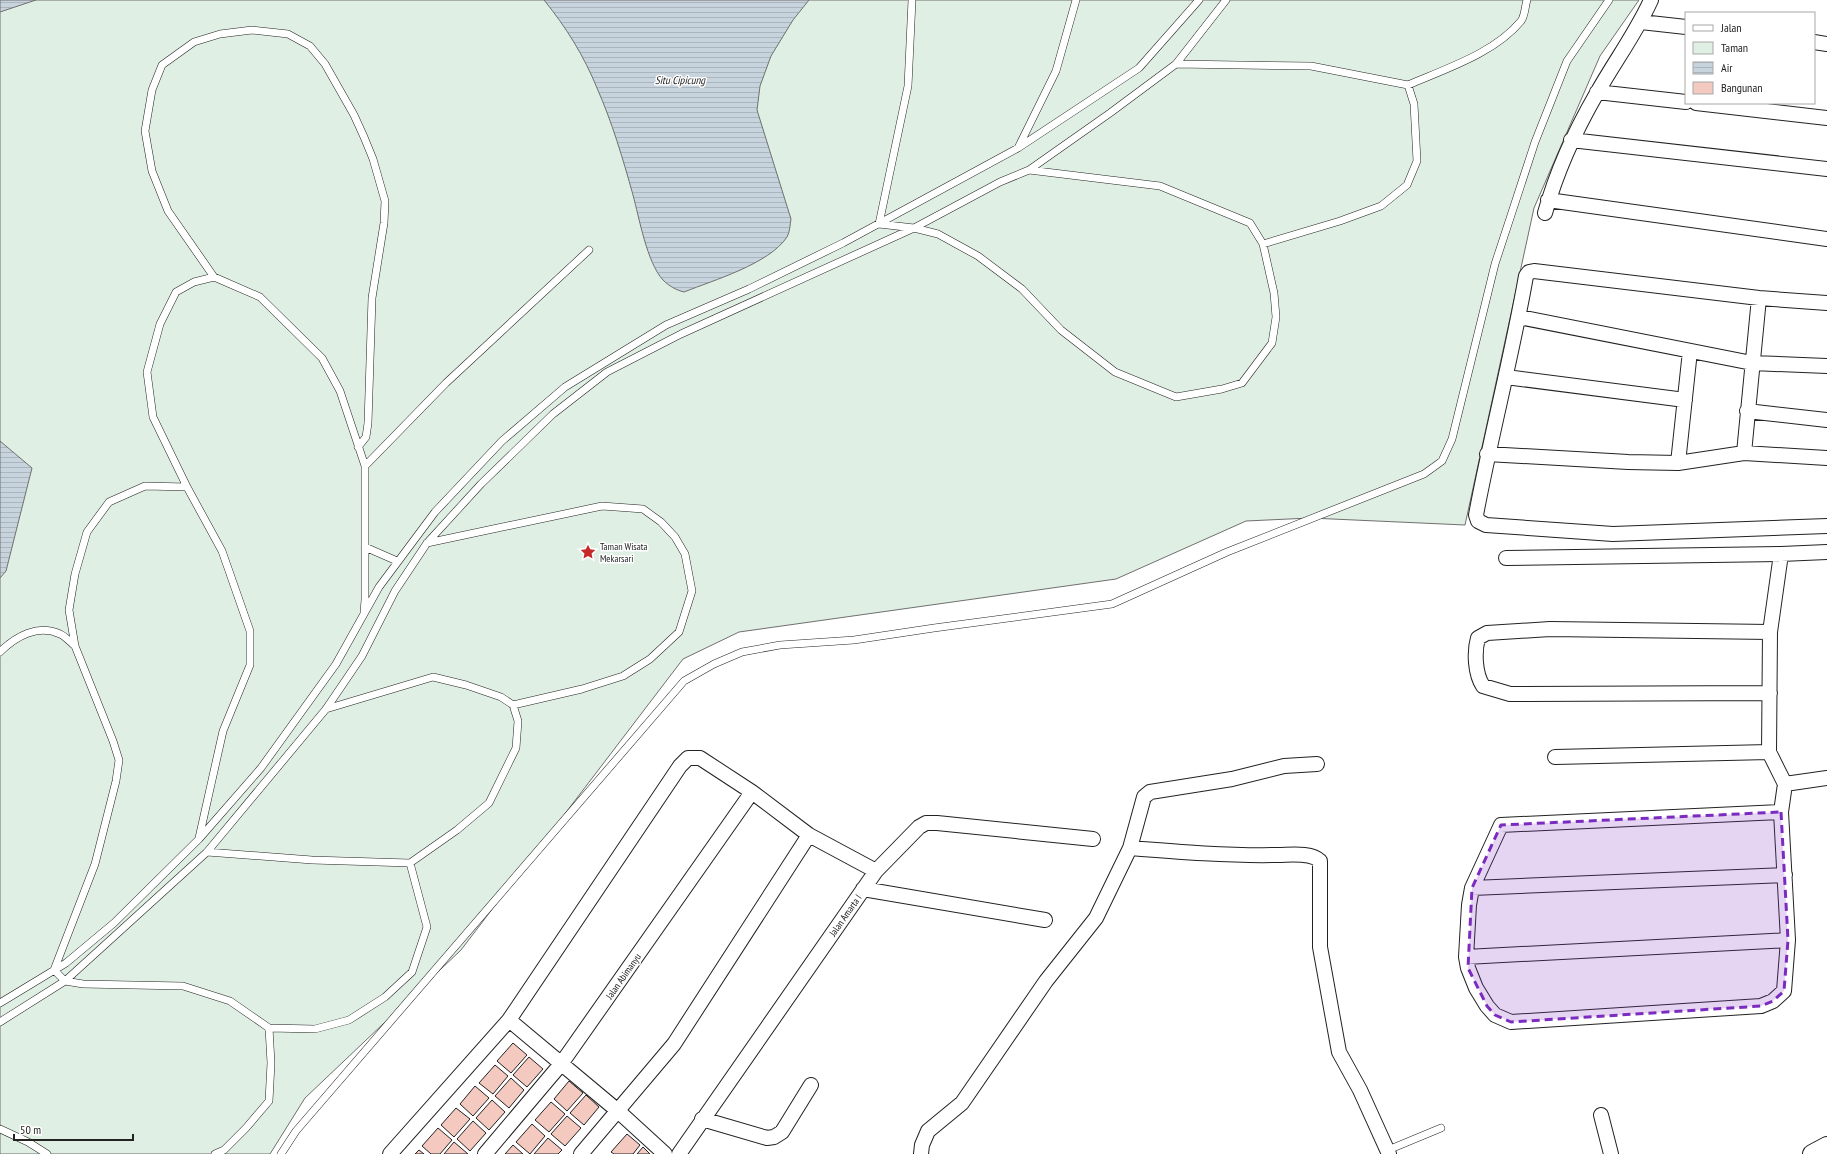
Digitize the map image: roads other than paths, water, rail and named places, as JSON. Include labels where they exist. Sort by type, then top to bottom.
[{"type":"street","points":[[1651,0],[1641,22],[1597,92],[1571,140],[1546,207],[1827,239]]},
{"type":"street","points":[[1641,22],[1685,27]]},
{"type":"street","points":[[1815,42],[1827,44]]},
{"type":"street","points":[[1597,92],[1685,102]]},
{"type":"street","points":[[1705,104],[1827,118]]},
{"type":"street","points":[[1571,140],[1827,169]]},
{"type":"street","points":[[1827,303],[1759,298],[1534,271],[1529,272],[1526,276],[1506,377],[1487,454],[1476,515],[1478,521],[1486,525],[1613,534],[1827,526]]},
{"type":"street","points":[[1744,453],[1759,298]]},
{"type":"street","points":[[1518,317],[1752,363],[1827,366]]},
{"type":"street","points":[[1678,463],[1690,351]]},
{"type":"street","points":[[1506,377],[1685,400]]},
{"type":"street","points":[[1747,411],[1827,420]]},
{"type":"street","points":[[1487,454],[1628,462],[1678,463],[1744,453],[1827,458]]},
{"type":"street","points":[[1506,558],[1827,552]]},
{"type":"street","points":[[1780,554],[1770,632],[1769,752],[1785,784],[1781,812],[1788,940],[1784,991],[1773,1001],[1761,1006],[1511,1022],[1495,1015],[1487,1006],[1476,988],[1468,968],[1466,957],[1469,905],[1472,888],[1501,825],[1781,812]]},
{"type":"street","points":[[1770,632],[1550,629],[1487,633],[1478,638],[1476,645],[1479,680],[1483,686],[1510,694],[1770,692]]},
{"type":"street","points":[[1555,757],[1769,752]]},
{"type":"street","points":[[390,1154],[509,1020],[680,766],[688,758],[700,758],[752,792],[809,835],[876,871]]},
{"type":"street","points":[[922,1154],[922,1145],[928,1131],[962,1103],[1046,981],[1096,918],[1130,848],[1144,797],[1150,792],[1232,778],[1284,766],[1317,764]]},
{"type":"street","points":[[1785,784],[1827,778]]},
{"type":"street","name":"Jalan Abimanyu","points":[[485,1154],[561,1064],[752,792]]},
{"type":"street","name":"Jalan Amarta I","points":[[679,1154],[876,871],[919,827],[926,823],[937,823],[1093,839]]},
{"type":"street","points":[[580,1154],[674,1044],[809,835]]},
{"type":"street","points":[[1130,848],[1239,856],[1293,855],[1316,857],[1320,861],[1320,947],[1339,1052],[1360,1090],[1389,1152]]},
{"type":"street","points":[[1472,888],[1785,876]]},
{"type":"street","points":[[863,889],[1045,920]]},
{"type":"street","points":[[1466,957],[1788,940]]},
{"type":"street","points":[[509,1020],[618,1111],[665,1154]]},
{"type":"street","points":[[702,1119],[767,1138],[774,1138],[782,1132],[811,1085]]},
{"type":"street","points":[[1601,1115],[1611,1154]]},
{"type":"street","points":[[1812,1154],[1827,1146]]},
{"type":"lane","points":[[879,224],[908,86],[912,0]]},
{"type":"lane","points":[[1018,148],[1056,71],[1076,0]]},
{"type":"lane","points":[[0,1003],[66,963],[114,923],[199,839],[262,768],[336,664],[379,587],[435,512],[502,441],[565,387],[666,325],[749,289],[879,224],[1018,148],[1139,68],[1199,0]]},
{"type":"lane","points":[[0,1022],[65,981],[207,852],[326,709],[362,656],[395,591],[427,543],[481,484],[553,414],[607,372],[681,334],[914,228],[1000,182],[1029,170],[1176,64],[1226,0]]},
{"type":"lane","points":[[1176,64],[1311,66],[1408,85],[1468,59],[1500,41],[1522,20],[1527,0]]},
{"type":"lane","points":[[281,1154],[296,1131],[684,682],[714,664],[742,652],[780,645],[854,640],[1112,604],[1227,552],[1424,474],[1442,461],[1452,439],[1495,264],[1535,142],[1567,61],[1609,0]]},
{"type":"lane","points":[[358,447],[366,437],[368,423],[372,298],[384,224],[385,201],[373,159],[354,115],[325,64],[310,46],[288,34],[252,30],[220,34],[194,42],[162,65],[152,90],[145,131],[152,171],[168,211],[214,277],[260,298],[322,358],[340,391],[364,466],[365,600],[363,616]]},
{"type":"lane","points":[[1263,244],[1340,221],[1381,206],[1407,184],[1418,161],[1414,104],[1408,85]]},
{"type":"lane","points":[[879,224],[914,228],[938,234],[978,256],[1022,289],[1061,330],[1115,372],[1176,397],[1222,389],[1242,383],[1272,344],[1276,317],[1274,293],[1263,244],[1250,223],[1160,186],[1029,170]]},
{"type":"lane","points":[[364,466],[446,383],[589,250]]},
{"type":"lane","points":[[199,839],[223,731],[250,665],[250,631],[222,551],[187,487],[153,417],[147,372],[160,324],[176,292],[194,282],[214,277]]},
{"type":"lane","points":[[54,970],[95,864],[116,781],[119,760],[113,741],[75,646],[69,610],[75,574],[87,532],[109,502],[145,486],[187,487]]},
{"type":"lane","points":[[427,543],[602,506],[624,506],[643,509],[661,522],[675,537],[685,554],[692,591],[679,632],[650,659],[623,676],[582,689],[513,705]]},
{"type":"lane","points":[[365,547],[397,561]]},
{"type":"lane","points":[[0,652],[25,634],[44,629],[61,634],[75,646]]},
{"type":"lane","points":[[207,852],[312,860],[410,863],[457,830],[489,803],[516,748],[518,721],[513,705],[501,698],[466,685],[433,677],[326,709]]},
{"type":"lane","points":[[54,970],[65,981],[83,984],[183,986],[230,1002],[268,1028],[315,1029],[349,1020],[384,997],[412,972],[427,927],[410,863]]},
{"type":"lane","points":[[215,1154],[224,1150],[269,1100],[271,1062],[268,1028]]},
{"type":"lane","points":[[1389,1152],[1441,1128]]},
{"type":"lane","points":[[0,1130],[28,1142],[48,1154]]},
{"type":"water","points":[[0,0],[36,0],[0,12]]},
{"type":"water","name":"Situ Cipicung","points":[[544,0],[809,0],[793,20],[771,56],[760,86],[757,110],[791,219],[788,235],[779,247],[768,255],[740,270],[684,292],[673,288],[663,280],[652,263],[621,154],[608,114],[597,88],[574,42]]},
{"type":"water","points":[[0,441],[32,468],[6,571],[0,578]]},
{"type":"place","name":"Taman Wisata Mekarsari","points":[[588,552]]}]
